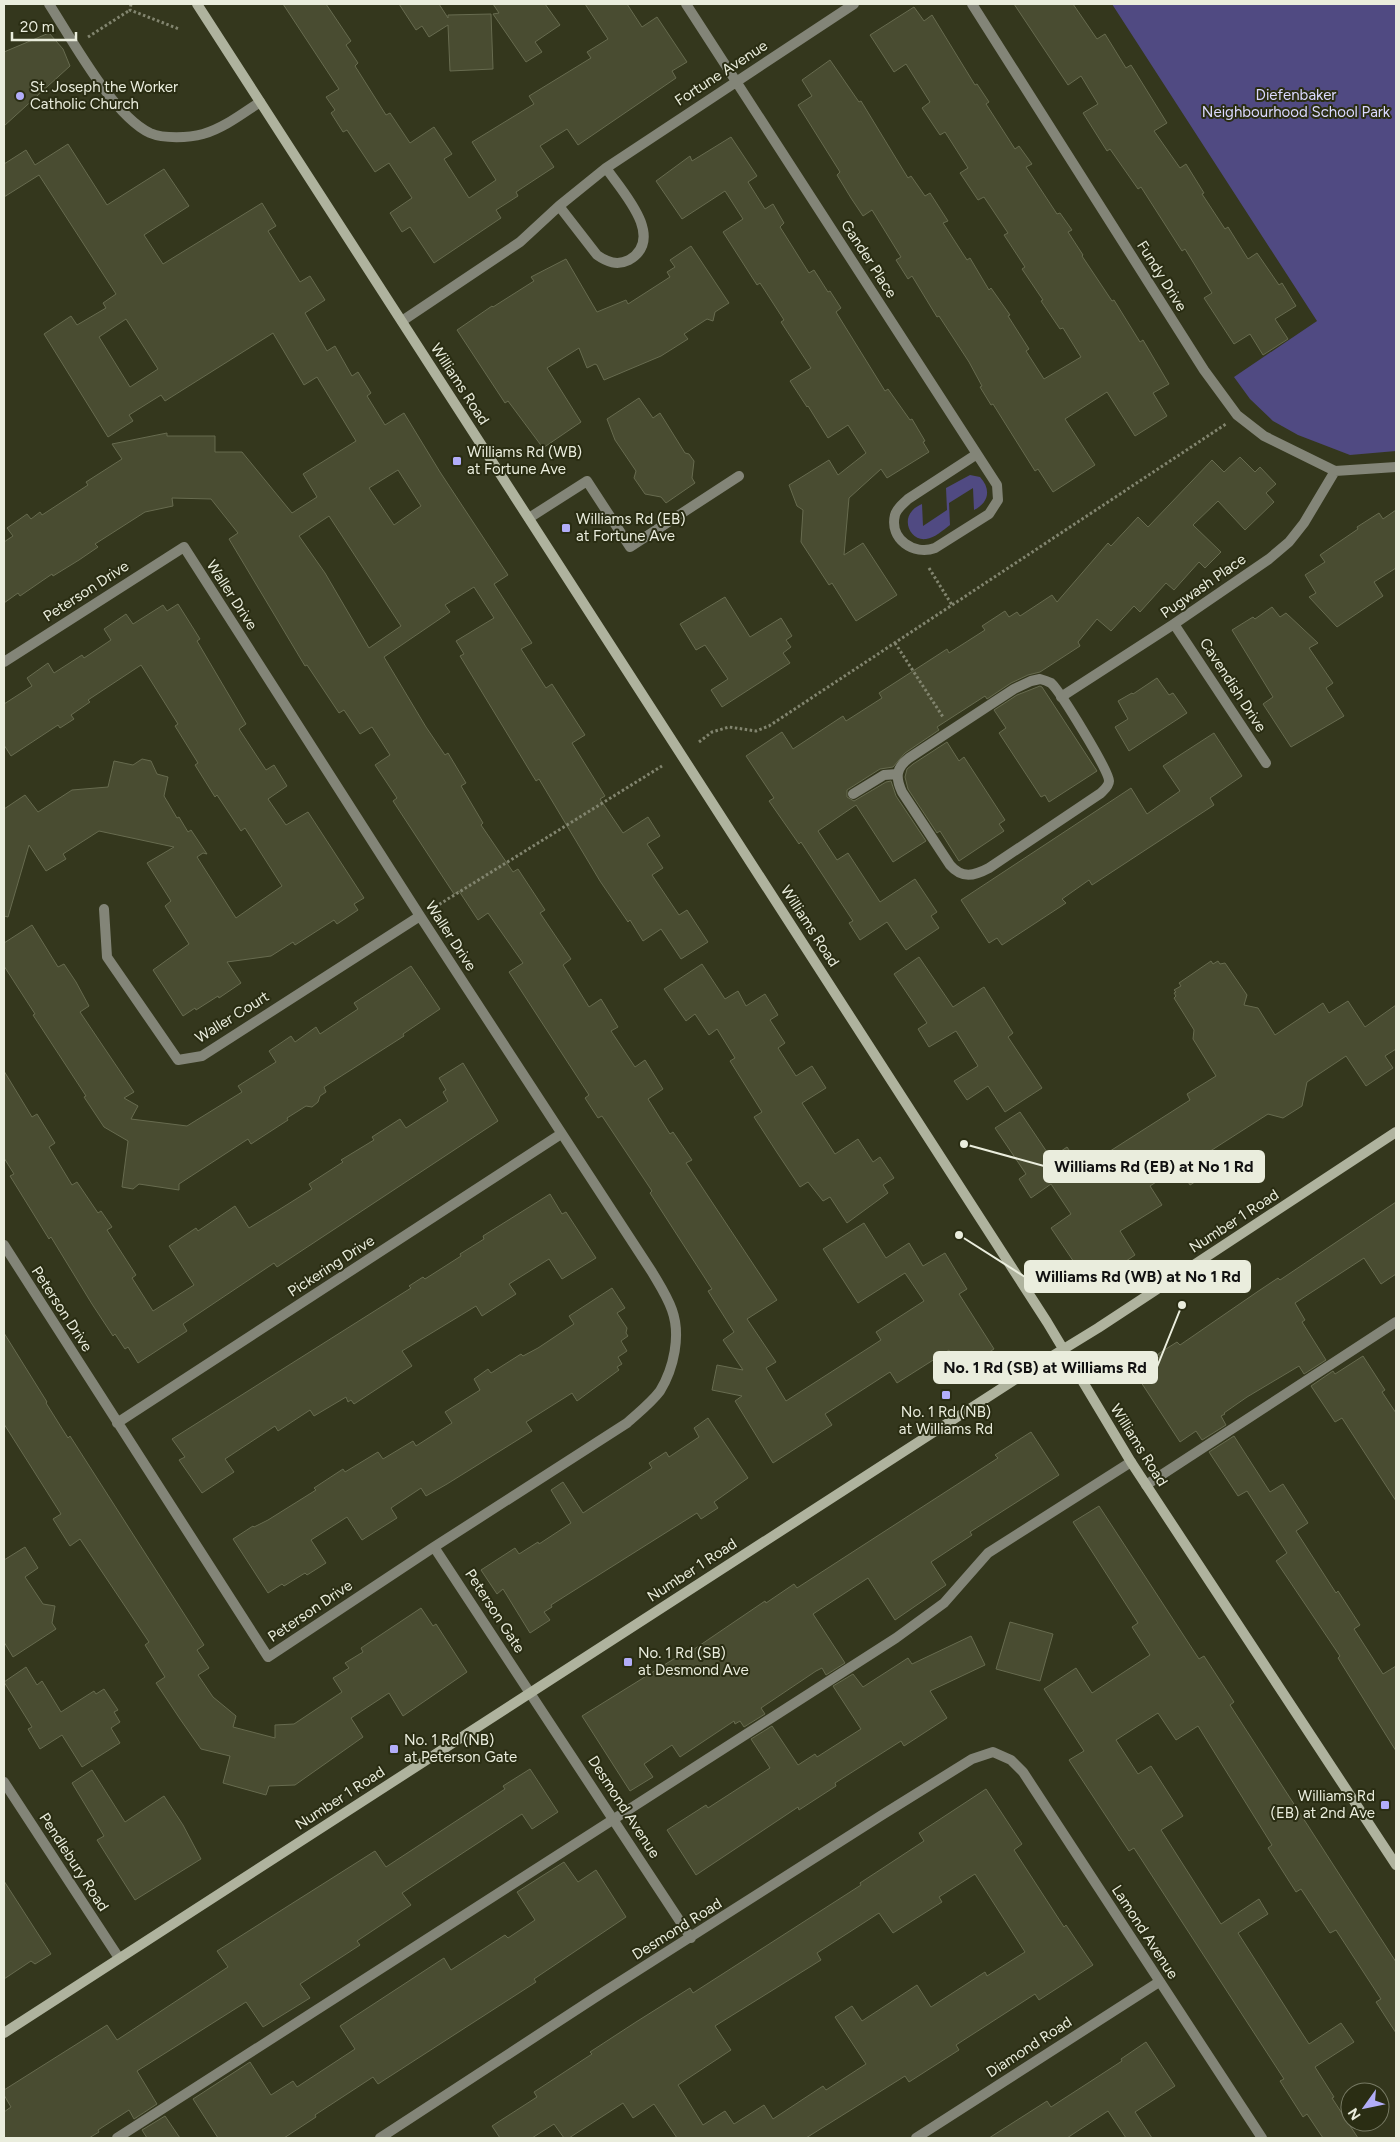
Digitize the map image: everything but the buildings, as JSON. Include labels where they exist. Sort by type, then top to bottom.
[{"type":"street","points":[[49,4],[115,103],[129,118],[150,133],[170,137],[202,134],[224,124],[260,102]]},
{"type":"street","name":"Williams Road","points":[[197,4],[1041,1313],[1131,1462],[1396,1865]]},
{"type":"street","name":"Gander Place","points":[[686,4],[998,485],[999,492],[995,508],[989,514],[935,548],[927,551],[917,551],[908,547],[897,533],[894,524],[898,508],[908,499],[977,454]]},
{"type":"street","name":"Fortune Avenue","points":[[402,321],[520,242],[559,206],[606,168],[854,4]]},
{"type":"street","name":"Fundy Drive","points":[[972,4],[1204,370],[1237,415],[1264,436],[1335,472]]},
{"type":"street","points":[[559,206],[591,248],[603,260],[608,263],[621,262],[634,256],[639,251],[644,240],[642,225],[634,208],[606,168]]},
{"type":"street","points":[[1335,472],[1396,467]]},
{"type":"street","name":"Pugwash Place","points":[[1061,698],[1174,624],[1289,542],[1304,523],[1335,472]]},
{"type":"street","points":[[529,518],[587,480],[630,547],[739,476]]},
{"type":"street","name":"Peterson Drive","points":[[4,662],[184,547]]},
{"type":"street","name":"Waller Drive","points":[[184,547],[665,1294],[672,1310],[675,1324],[675,1348]]},
{"type":"street","name":"Cavendish Drive","points":[[1174,624],[1266,763]]},
{"type":"street","points":[[1040,679],[1048,682],[1061,698],[1102,762],[1108,775],[1108,786],[1101,793],[981,872],[970,876],[960,874],[950,865],[902,792],[897,774],[899,767],[908,758],[1014,689],[1031,681],[1040,679]]},
{"type":"street","points":[[854,794],[884,775],[897,774]]},
{"type":"street","name":"Waller Court","points":[[104,909],[107,957],[178,1060],[202,1056],[420,916]]},
{"type":"street","name":"Number 1 Road","points":[[4,2033],[1062,1350],[1396,1132]]},
{"type":"street","name":"Pickering Drive","points":[[118,1423],[561,1134]]},
{"type":"street","name":"Peterson Drive","points":[[4,1245],[268,1657],[434,1546],[627,1423],[659,1391],[666,1380],[675,1348]]},
{"type":"street","points":[[1146,1485],[1396,1323]]},
{"type":"street","points":[[117,2138],[896,1638],[944,1603],[988,1553],[1131,1462]]},
{"type":"street","name":"Peterson Gate","points":[[434,1546],[531,1692]]},
{"type":"street","name":"Desmond Avenue","points":[[531,1692],[691,1938]]},
{"type":"street","name":"Desmond Road","points":[[380,2138],[972,1759],[993,1752]]},
{"type":"street","name":"Lamond Avenue","points":[[993,1752],[1010,1760],[1023,1772],[1262,2138]]},
{"type":"street","name":"Pendlebury Road","points":[[4,1782],[119,1958]]},
{"type":"street","name":"Diamond Road","points":[[916,2138],[1159,1982]]},
{"type":"path","points":[[87,37],[130,10],[131,4]]},
{"type":"path","points":[[130,10],[179,29]]},
{"type":"path","points":[[699,742],[712,732],[729,728],[756,730],[769,726],[1226,424]]},
{"type":"path","points":[[929,568],[952,604]]},
{"type":"path","points":[[895,642],[952,730]]},
{"type":"path","points":[[435,907],[662,766]]},
{"type":"green space","name":"Diefenbaker Neighbourhood School Park","points":[[1112,4],[1396,4],[1396,451],[1350,455],[1298,435],[1273,421],[1250,399],[1234,377],[1317,321]]},
{"type":"green space","points":[[970,475],[980,477],[984,482],[987,496],[983,504],[974,510],[973,488],[949,503],[950,525],[933,537],[926,539],[921,539],[912,534],[908,520],[913,510],[922,504],[923,526],[947,510],[946,488]]},
{"type":"place","name":"St. Joseph the Worker Catholic Church","points":[[20,96]]},
{"type":"place","name":"Williams Rd (WB) at Fortune Ave","points":[[457,461]]},
{"type":"place","name":"Williams Rd (EB) at Fortune Ave","points":[[566,528]]},
{"type":"place","name":"Williams Rd (EB) at No 1 Rd","points":[[964,1144]]},
{"type":"place","name":"Williams Rd (WB) at No 1 Rd","points":[[959,1235]]},
{"type":"place","name":"No. 1 Rd (SB) at Williams Rd","points":[[1182,1305]]},
{"type":"place","name":"No. 1 Rd (NB) at Williams Rd","points":[[946,1395]]},
{"type":"place","name":"No. 1 Rd (SB) at Desmond Ave","points":[[628,1662]]},
{"type":"place","name":"No. 1 Rd (NB) at Peterson Gate","points":[[394,1749]]},
{"type":"place","name":"Williams Rd (EB) at 2nd Ave","points":[[1385,1805]]}]
